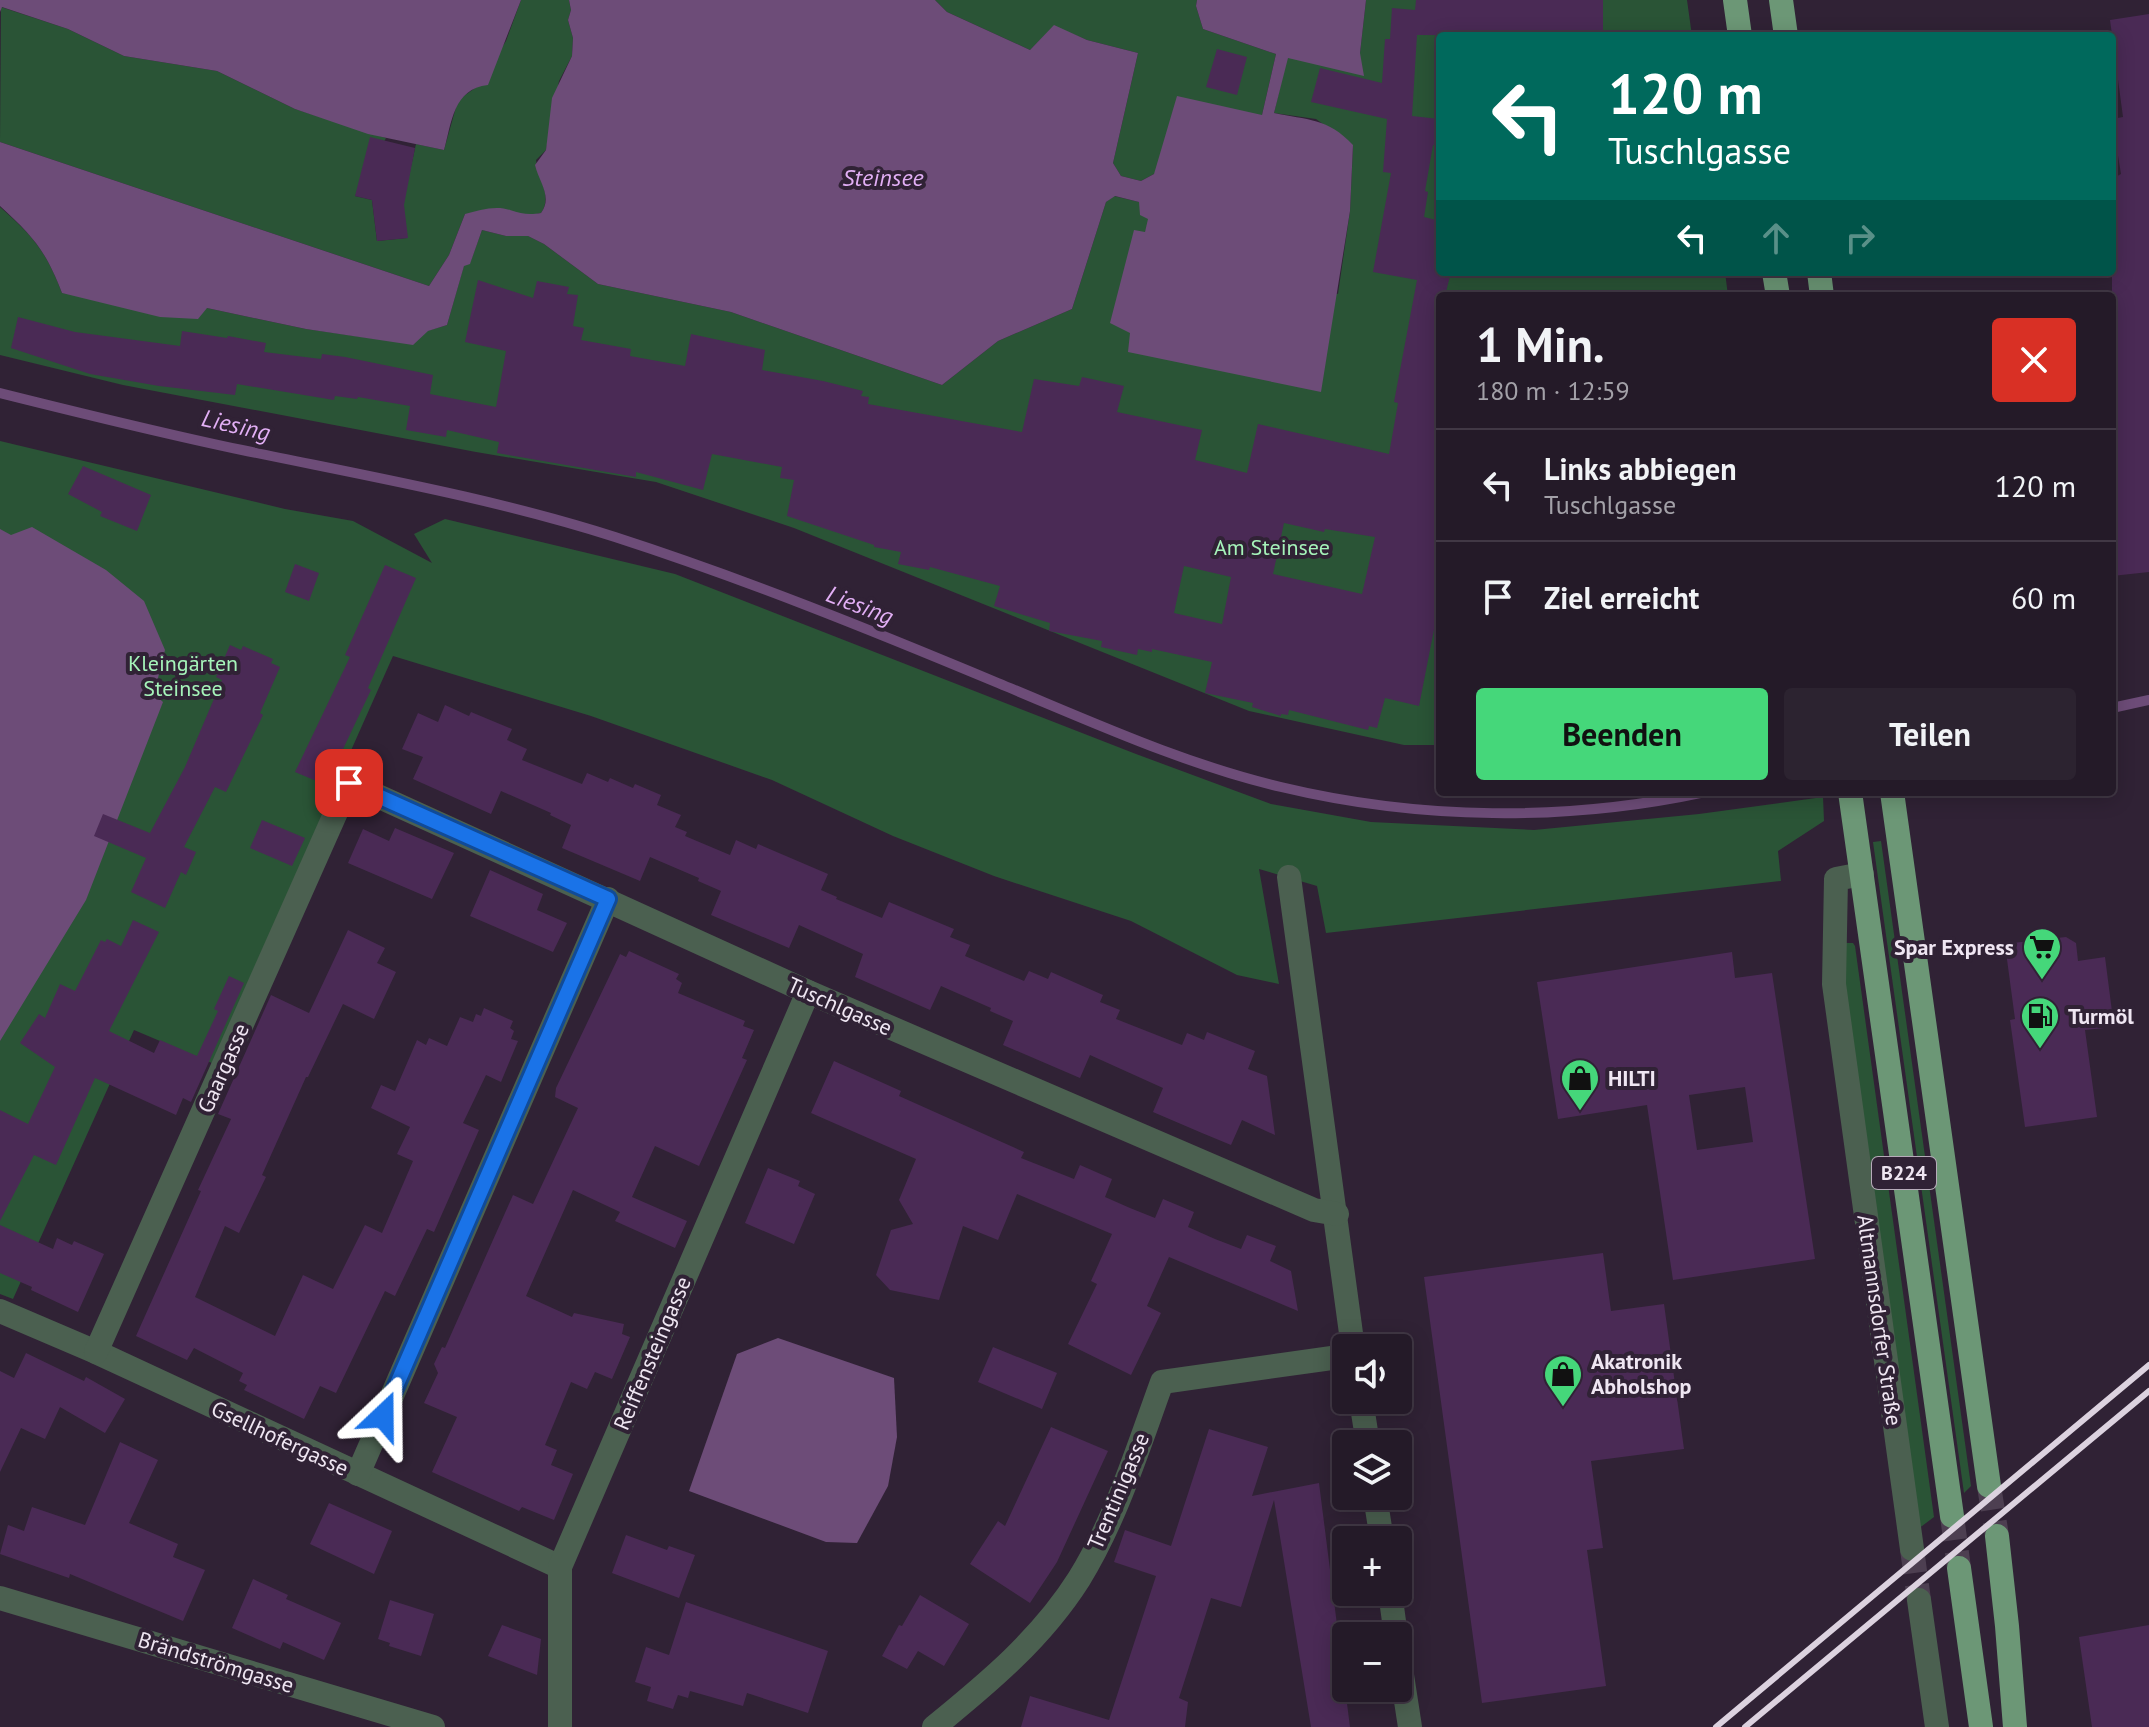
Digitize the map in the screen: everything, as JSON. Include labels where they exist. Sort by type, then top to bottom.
[{"type":"main road","points":[[1735,0],[1739,32]]},
{"type":"main road","points":[[1781,0],[1785,32]]},
{"type":"main road","name":"Altmannsdorfer Straße","points":[[1851,796],[1952,1516]]},
{"type":"main road","name":"B224","points":[[1893,796],[1989,1486]]},
{"type":"main road","points":[[1997,1536],[2015,1727]]},
{"type":"main road","points":[[1959,1568],[1981,1727]]},
{"type":"street","name":"Tuschlgasse","points":[[349,783],[808,992],[1314,1210],[1337,1214]]},
{"type":"street","name":"Gaargasse","points":[[96,1352],[349,783]]},
{"type":"street","name":"Altmannsdorfer Straße","points":[[1862,874],[1836,879],[1834,984],[1912,1549]]},
{"type":"street","points":[[1289,877],[1351,1334]]},
{"type":"street","points":[[358,1474],[608,899]]},
{"type":"street","name":"Reiffensteingasse","points":[[560,1727],[560,1567],[808,992]]},
{"type":"street","name":"Gsellhofergasse","points":[[0,1311],[96,1352],[560,1567]]},
{"type":"street","name":"Trentinigasse","points":[[934,1727],[995,1677],[1041,1631],[1079,1578],[1108,1521],[1162,1382],[1332,1358]]},
{"type":"street","name":"Brändströmgasse","points":[[0,1598],[433,1727]]},
{"type":"street","points":[[1919,1600],[1937,1727]]},
{"type":"street","points":[[1406,1702],[1410,1727]]},
{"type":"green space","points":[[521,0],[569,0],[571,10],[568,20],[573,38],[572,56],[559,81],[546,150],[536,160],[545,194],[544,207],[541,213],[532,215],[465,214],[449,255],[429,286],[0,142],[1,7],[68,29],[124,56],[217,71],[295,109],[386,138],[355,196],[372,200],[377,241],[407,238],[403,202],[416,144],[444,150],[458,100],[478,86],[506,41]]},
{"type":"green space","points":[[935,0],[1197,0],[1203,29],[1276,54],[1262,115],[1141,181],[1121,176],[1113,163],[1138,53],[1087,40],[1054,26],[1030,50],[947,12]]},
{"type":"green space","name":"Am Steinsee","points":[[1366,0],[1687,0],[1691,32],[1436,32],[1436,276],[1726,276],[1728,292],[1436,292],[1436,745],[1404,745],[1249,711],[794,528],[656,482],[476,452],[123,385],[0,355],[0,207],[37,245],[62,293],[207,308],[306,329],[413,344],[427,331],[447,325],[464,265],[470,263],[482,230],[506,236],[528,236],[544,244],[598,284],[731,312],[942,385],[998,341],[1072,309],[1106,202],[1114,196],[1139,202],[1149,219],[1145,233],[1134,231],[1338,294],[1350,211],[1353,146],[1316,119],[1274,113],[1287,58],[1360,53]]},
{"type":"green space","name":"Kleingärten Steinsee","points":[[0,441],[285,509],[353,521],[432,563],[414,534],[445,519],[675,574],[1271,804],[1371,822],[1534,830],[1699,814],[1823,797],[1824,821],[1778,851],[1781,881],[1326,933],[1317,886],[1259,869],[1279,984],[1237,975],[1131,921],[994,876],[893,836],[772,780],[591,716],[393,656],[212,1063],[134,1030],[13,1299],[0,1294]]},
{"type":"green space","points":[[1881,841],[1971,1486],[1964,1493],[1873,842]]},
{"type":"green space","points":[[1845,943],[1855,946],[1934,1517],[1918,1529],[1842,979]]},
{"type":"water","points":[[0,0],[521,0],[488,85],[467,93],[461,100],[452,118],[444,150],[368,134],[295,109],[217,71],[124,56],[68,29],[2,7],[0,12]]},
{"type":"water","name":"Steinsee","points":[[569,0],[935,0],[947,12],[1030,50],[1054,25],[1087,40],[1138,53],[1113,163],[1121,176],[1141,181],[1154,174],[1177,96],[1262,115],[1276,54],[1203,29],[1197,0],[1366,0],[1360,53],[1364,76],[1288,58],[1274,113],[1326,125],[1353,145],[1350,211],[1321,392],[1128,352],[1130,333],[1110,323],[1134,230],[1145,232],[1148,219],[1140,215],[1139,202],[1115,196],[1106,202],[1072,309],[998,341],[942,385],[731,312],[598,284],[544,244],[528,236],[506,236],[482,230],[470,264],[464,266],[447,325],[428,331],[413,345],[306,329],[207,308],[198,319],[160,317],[62,293],[37,245],[0,206],[0,142],[429,286],[449,255],[465,214],[499,208],[537,214],[544,207],[545,195],[535,165],[546,150],[552,98],[572,56]]},
{"type":"water","points":[[32,527],[106,570],[144,601],[165,650],[154,694],[163,702],[86,900],[0,1041],[0,529],[11,535]]},
{"type":"water","points":[[778,1338],[894,1378],[897,1437],[888,1486],[857,1543],[826,1542],[689,1491],[737,1354]]},
{"type":"building","name":"Am Steinsee","points":[[1416,0],[1603,0],[1603,32],[1436,32],[1436,35],[1417,35],[1412,116],[1436,119],[1436,146],[1433,145],[1425,191],[1428,192],[1424,217],[1436,220],[1436,276],[1450,276],[1446,292],[1436,292],[1436,619],[1419,706],[1385,698],[1377,728],[1369,726],[1368,730],[1289,710],[1288,715],[1281,716],[1252,707],[1253,703],[1205,693],[1212,662],[1152,649],[1152,652],[1138,649],[1137,655],[1101,647],[1102,641],[1049,631],[1050,623],[994,606],[1000,586],[930,567],[929,570],[898,564],[901,552],[874,547],[787,516],[794,480],[780,478],[782,467],[712,454],[703,490],[636,472],[636,477],[497,453],[499,442],[447,430],[446,437],[406,430],[410,406],[358,397],[335,396],[334,400],[237,384],[235,395],[159,386],[90,374],[11,348],[18,317],[75,332],[180,346],[182,331],[228,336],[266,343],[264,352],[321,359],[322,354],[345,357],[433,375],[430,394],[496,407],[506,351],[465,342],[478,280],[533,298],[537,281],[569,287],[567,294],[578,295],[573,326],[584,328],[581,340],[631,349],[630,356],[685,366],[691,334],[765,350],[762,370],[863,391],[861,396],[869,397],[868,404],[1022,432],[1034,379],[1079,386],[1082,377],[1124,386],[1117,412],[1202,430],[1195,460],[1247,473],[1258,424],[1389,454],[1398,403],[1394,402],[1417,280],[1373,272],[1391,173],[1383,172],[1387,119],[1311,102],[1320,68],[1382,83],[1385,39],[1390,39],[1392,8],[1415,10]],"holes":[[[1284,523],[1324,532],[1325,529],[1375,537],[1362,594],[1273,574]],[[1184,566],[1231,577],[1222,624],[1174,613]]]},
{"type":"building","points":[[2149,14],[2149,572],[2116,576],[2116,292],[2112,292],[2112,276],[2116,276],[2116,177],[2121,174],[2116,118],[2123,117],[2116,65],[2116,32],[2112,32],[2110,20]]},
{"type":"building","points":[[1217,49],[1247,57],[1237,95],[1206,87]]},
{"type":"building","points":[[370,137],[415,148],[404,205],[408,238],[377,241],[372,200],[355,196]]},
{"type":"building","points":[[83,466],[151,495],[137,531],[100,516],[102,512],[68,494]]},
{"type":"building","points":[[295,564],[319,573],[309,601],[285,592]]},
{"type":"building","points":[[385,565],[416,578],[368,688],[371,690],[326,785],[295,772],[350,657],[345,655]]},
{"type":"building","points":[[230,645],[241,650],[243,646],[273,659],[271,663],[280,667],[260,713],[263,715],[226,792],[215,787],[184,847],[196,852],[186,875],[181,872],[165,908],[131,892],[146,858],[94,836],[103,814],[150,833],[185,767],[222,680],[216,677]]},
{"type":"building","points":[[445,705],[512,729],[507,740],[527,749],[522,760],[582,784],[587,773],[633,788],[635,784],[661,795],[657,805],[681,815],[675,827],[687,832],[685,836],[730,855],[736,840],[756,849],[758,844],[828,874],[821,890],[836,899],[882,918],[889,902],[954,929],[950,937],[970,945],[965,956],[1024,981],[1029,971],[1048,979],[1051,972],[1103,995],[1100,1002],[1120,1010],[1116,1019],[1182,1045],[1187,1033],[1204,1040],[1207,1032],[1255,1051],[1248,1069],[1267,1076],[1275,1135],[1242,1120],[1231,1145],[1153,1112],[1163,1088],[1090,1055],[1080,1078],[1003,1045],[1013,1021],[990,1011],[991,1008],[941,986],[930,1010],[855,977],[863,954],[799,925],[789,948],[711,915],[721,891],[698,881],[699,878],[650,857],[640,881],[562,848],[571,825],[551,813],[501,791],[491,814],[413,779],[423,757],[402,749],[418,713],[438,722]]},
{"type":"building","points":[[262,820],[305,838],[292,866],[250,848]]},
{"type":"building","points":[[395,828],[454,853],[432,899],[348,863],[363,829],[389,841]]},
{"type":"building","points":[[490,870],[543,894],[537,910],[567,923],[553,952],[470,916]]},
{"type":"building","points":[[133,920],[159,932],[109,1031],[154,1053],[160,1040],[197,1056],[218,1011],[214,1009],[229,976],[244,983],[191,1102],[183,1098],[176,1115],[95,1078],[56,1165],[34,1155],[0,1221],[0,1110],[28,1124],[55,1067],[20,1043],[39,1014],[45,1018],[60,984],[75,991],[101,940],[105,942],[107,939],[121,946]]},
{"type":"building","points":[[348,930],[385,948],[377,963],[396,972],[374,1019],[343,1004],[306,1077],[262,1175],[266,1177],[239,1233],[225,1226],[195,1297],[275,1336],[303,1275],[333,1289],[365,1225],[382,1233],[413,1161],[397,1154],[410,1127],[371,1108],[381,1085],[395,1091],[417,1040],[426,1045],[429,1038],[447,1046],[460,1017],[473,1022],[476,1014],[481,1016],[484,1008],[513,1021],[511,1039],[518,1041],[501,1082],[486,1075],[463,1123],[479,1130],[434,1232],[427,1229],[395,1296],[385,1291],[336,1393],[320,1386],[304,1419],[244,1390],[247,1385],[239,1381],[243,1373],[194,1348],[187,1360],[136,1336],[231,1119],[218,1114],[271,995],[309,1013]]},
{"type":"building","points":[[2066,937],[2076,943],[2078,961],[2105,957],[2114,1027],[2085,1030],[2097,1117],[2025,1127],[2010,1020],[2015,1019],[2006,952],[2013,943]]},
{"type":"building","points":[[629,951],[679,974],[676,979],[682,983],[678,993],[745,1021],[743,1026],[754,1030],[742,1058],[747,1060],[699,1166],[655,1146],[632,1197],[687,1221],[675,1248],[615,1221],[620,1212],[573,1190],[526,1296],[572,1317],[574,1313],[624,1324],[622,1334],[630,1337],[612,1379],[595,1372],[587,1389],[571,1382],[545,1445],[557,1450],[551,1465],[573,1474],[554,1520],[522,1507],[519,1511],[432,1472],[457,1417],[424,1403],[438,1373],[434,1364],[442,1347],[445,1348],[513,1195],[533,1204],[578,1108],[555,1097],[556,1088],[620,954],[626,957]]},
{"type":"building","name":"HILTI","points":[[1732,952],[1735,978],[1772,973],[1815,1259],[1673,1280],[1647,1105],[1558,1119],[1537,982]],"holes":[[[1745,1087],[1753,1142],[1697,1150],[1689,1095]]]},
{"type":"building","points":[[834,1061],[901,1091],[899,1096],[1024,1152],[1021,1158],[1074,1179],[1080,1165],[1112,1179],[1105,1197],[1130,1208],[1155,1218],[1163,1199],[1194,1212],[1188,1227],[1215,1239],[1241,1249],[1247,1235],[1276,1246],[1270,1261],[1291,1271],[1298,1311],[1169,1257],[1147,1306],[1161,1313],[1131,1375],[1068,1344],[1097,1284],[1091,1281],[1112,1234],[1017,1194],[998,1240],[963,1226],[939,1300],[890,1290],[876,1275],[891,1230],[913,1224],[899,1200],[916,1159],[811,1113]]},
{"type":"building","points":[[768,1168],[800,1181],[798,1186],[815,1194],[794,1244],[745,1223]]},
{"type":"building","points":[[0,1225],[53,1249],[57,1238],[72,1245],[74,1241],[104,1254],[78,1312],[0,1273]]},
{"type":"building","points":[[1603,1253],[1611,1311],[1664,1304],[1684,1449],[1591,1461],[1603,1548],[1587,1550],[1606,1686],[1482,1703],[1424,1277]]},
{"type":"building","points":[[993,1347],[1057,1373],[1042,1409],[978,1382]]},
{"type":"building","points":[[26,1353],[84,1381],[86,1377],[125,1399],[105,1433],[60,1407],[45,1439],[21,1428],[0,1472],[0,1371],[14,1378]]},
{"type":"building","points":[[1051,1427],[1108,1451],[1057,1562],[1030,1603],[970,1564],[998,1521],[1005,1526]]},
{"type":"building","points":[[1209,1429],[1268,1447],[1252,1496],[1319,1483],[1332,1606],[1335,1606],[1337,1622],[1332,1622],[1332,1702],[1347,1702],[1350,1727],[1311,1727],[1274,1500],[1241,1607],[1211,1598],[1179,1698],[1188,1702],[1185,1727],[1021,1727],[1030,1696],[1109,1720],[1156,1576],[1114,1562],[1125,1530],[1171,1546]]},
{"type":"building","points":[[120,1442],[158,1460],[129,1523],[178,1544],[173,1557],[205,1570],[183,1621],[70,1574],[69,1578],[0,1554],[8,1525],[24,1531],[32,1507],[85,1525]]},
{"type":"building","points":[[329,1503],[392,1531],[374,1574],[310,1544]]},
{"type":"building","points":[[626,1535],[667,1550],[669,1546],[695,1555],[679,1598],[612,1573]]},
{"type":"building","points":[[253,1579],[288,1595],[286,1599],[341,1623],[324,1660],[283,1642],[280,1649],[232,1628]]},
{"type":"building","points":[[920,1595],[969,1624],[944,1666],[918,1651],[907,1669],[882,1656]]},
{"type":"building","points":[[390,1600],[434,1614],[421,1656],[389,1646],[390,1643],[378,1639]]},
{"type":"building","points":[[686,1602],[828,1651],[808,1713],[747,1693],[743,1706],[690,1691],[688,1698],[678,1695],[673,1709],[647,1701],[651,1687],[635,1682],[646,1647],[669,1655]]},
{"type":"building","points":[[502,1625],[541,1639],[537,1675],[488,1656]]},
{"type":"building","points":[[2149,1625],[2149,1727],[2092,1727],[2079,1637]]},
{"type":"waterway","name":"Liesing","points":[[0,393],[181,437],[476,499],[615,537],[808,606],[1173,754],[1281,787],[1386,806],[1493,813],[1600,809],[1684,796]]},
{"type":"waterway","name":"Liesing","points":[[2116,707],[2149,700]]},
{"type":"tunnel","points":[[1989,1486],[1997,1536]]},
{"type":"tunnel","points":[[1952,1516],[1959,1568]]},
{"type":"tunnel","points":[[1912,1549],[1919,1600]]},
{"type":"railway","points":[[1716,1727],[2149,1365]]},
{"type":"railway","points":[[1745,1727],[2149,1391]]},
{"type":"place","name":"Spar Express","points":[[2042,981]]},
{"type":"place","name":"Turmöl","points":[[2040,1050]]},
{"type":"place","name":"HILTI","points":[[1580,1112]]},
{"type":"place","name":"Akatronik Abholshop","points":[[1563,1408]]},
{"type":"route","points":[[349,783],[608,899],[383,1416]]}]
